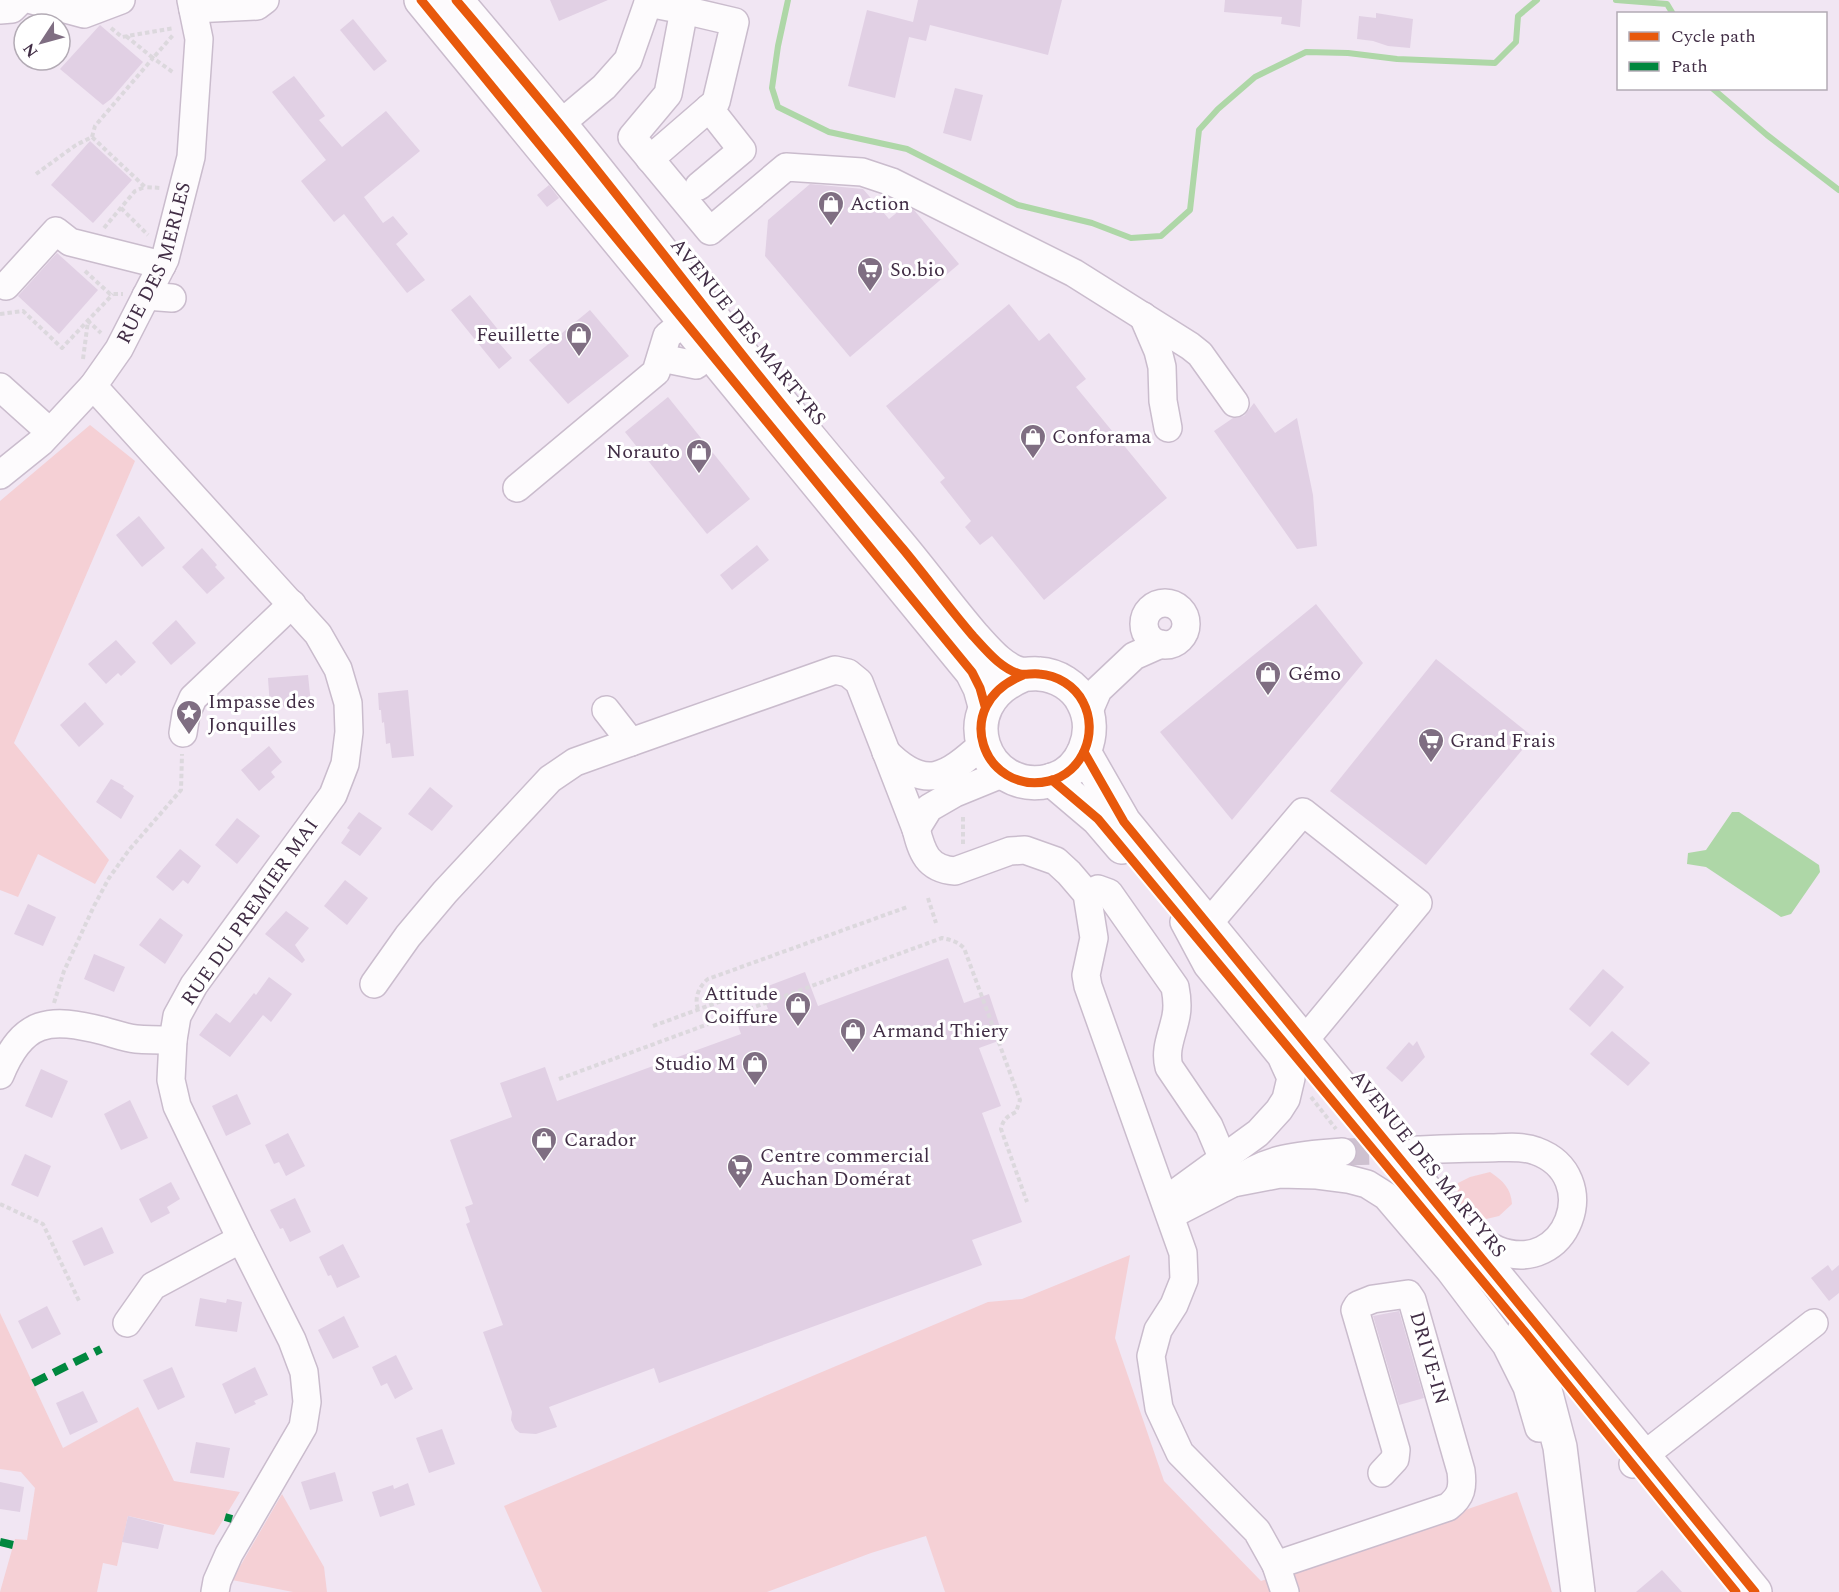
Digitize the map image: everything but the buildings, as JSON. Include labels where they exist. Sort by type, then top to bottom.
[{"type":"main road","name":"AVENUE DES MARTYRS","points":[[421,0],[549,133],[778,400],[933,584],[972,635],[1006,668],[1023,675]]},
{"type":"main road","name":"AVENUE DES MARTYRS","points":[[456,0],[685,321],[972,672],[985,706]]},
{"type":"main road","points":[[1035,673],[1059,679],[1077,693],[1088,713],[1089,739],[1084,752],[1065,774],[1052,780],[1027,782],[1004,773],[991,760],[983,744],[982,718],[985,706],[994,692],[1007,681],[1023,675],[1035,673]]},
{"type":"main road","name":"AVENUE DES MARTYRS","points":[[1084,752],[1124,822],[1196,923],[1524,1331],[1755,1592]]},
{"type":"main road","name":"AVENUE DES MARTYRS","points":[[1052,780],[1098,819],[1304,1041],[1427,1192],[1638,1460],[1736,1592]]},
{"type":"main road","points":[[1524,1331],[1544,1386],[1560,1447],[1578,1592]]},
{"type":"street","points":[[0,10],[12,9],[21,0]]},
{"type":"street","points":[[32,0],[84,14],[121,0]]},
{"type":"street","points":[[192,5],[252,2]]},
{"type":"street","points":[[549,133],[604,87],[628,60],[648,2],[735,22],[716,102],[650,159]]},
{"type":"street","name":"RUE DES MERLES","points":[[0,475],[50,432],[88,377],[119,349],[150,296],[165,259],[178,165],[191,157],[199,39],[192,5]]},
{"type":"street","points":[[684,10],[669,94],[632,137],[710,231],[786,167],[862,172],[892,182],[1074,273],[1200,354],[1235,403]]},
{"type":"street","points":[[699,186],[742,150],[709,108]]},
{"type":"street","points":[[6,286],[56,231],[70,242],[162,265]]},
{"type":"street","points":[[1143,316],[1158,351],[1162,367],[1162,401],[1168,428]]},
{"type":"street","points":[[517,488],[656,372],[667,336],[685,321]]},
{"type":"street","points":[[661,358],[696,365],[710,352],[778,400]]},
{"type":"street","name":"RUE DU PREMIER MAI","points":[[88,377],[318,634],[338,669],[348,703],[349,732],[345,764],[333,795],[194,985],[177,1016],[173,1040],[171,1080],[177,1106],[292,1340],[304,1372],[307,1402],[303,1427],[229,1554],[217,1581],[215,1592]]},
{"type":"street","points":[[0,387],[50,432]]},
{"type":"street","points":[[183,733],[186,714],[193,698],[291,604]]},
{"type":"street","points":[[1059,679],[1082,679],[1098,672],[1122,654],[1153,637],[1098,690],[1088,713]]},
{"type":"street","points":[[374,984],[408,936],[445,892],[550,779],[575,762],[835,669],[848,673],[859,682],[916,829],[922,854],[936,866],[955,871],[1010,851],[1025,850],[1056,861],[1087,894],[1094,938],[1086,975],[1088,986],[1183,1253],[1184,1280],[1174,1305],[1158,1330],[1151,1356],[1160,1408],[1180,1453],[1257,1531],[1276,1565],[1285,1592]]},
{"type":"street","points":[[606,710],[631,742]]},
{"type":"street","points":[[886,752],[902,768],[919,776],[938,775],[958,766],[983,744]]},
{"type":"street","points":[[916,829],[929,808],[955,793],[1004,773]]},
{"type":"street","points":[[1168,1208],[1223,1158],[1267,1124],[1283,1105],[1290,1088],[1291,1078],[1281,1056],[1207,965],[1196,923],[1303,812],[1418,903],[1304,1041]]},
{"type":"street","points":[[1087,894],[1098,889],[1109,892],[1175,987],[1178,1000],[1177,1014],[1167,1059],[1169,1067],[1209,1126],[1233,1184]]},
{"type":"street","points":[[0,1076],[9,1053],[23,1035],[50,1024],[75,1024],[135,1039],[173,1040]]},
{"type":"street","points":[[1209,1126],[1224,1137],[1235,1140],[1251,1137]]},
{"type":"street","points":[[1233,1184],[1249,1171],[1267,1163],[1342,1144]]},
{"type":"street","points":[[1418,1149],[1516,1147],[1535,1150],[1555,1162],[1563,1171],[1569,1182],[1574,1205],[1567,1226],[1548,1247],[1535,1253],[1508,1253],[1495,1249],[1479,1239],[1427,1192]]},
{"type":"street","points":[[1168,1208],[1233,1184],[1280,1174],[1317,1175],[1367,1184],[1386,1196],[1450,1271],[1506,1345],[1527,1387],[1551,1480],[1560,1559],[1570,1592]]},
{"type":"street","points":[[127,1323],[153,1286],[241,1239]]},
{"type":"street","name":"DRIVE-IN","points":[[1276,1565],[1449,1507],[1458,1499],[1463,1486],[1461,1471],[1412,1300],[1408,1294],[1373,1299],[1358,1305],[1355,1310],[1396,1450],[1395,1459],[1382,1473]]},
{"type":"street","points":[[1638,1460],[1814,1323]]},
{"type":"path","points":[[92,137],[94,126],[181,27],[122,37],[105,23]]},
{"type":"path","points":[[126,36],[176,74]]},
{"type":"path","points":[[36,174],[76,145],[92,137]]},
{"type":"path","points":[[92,137],[145,187]]},
{"type":"path","points":[[98,235],[135,191],[145,187],[168,189]]},
{"type":"path","points":[[121,208],[153,240]]},
{"type":"path","points":[[80,266],[110,294],[150,296]]},
{"type":"path","points":[[0,314],[23,311],[62,348],[113,294]]},
{"type":"path","points":[[88,321],[109,339]]},
{"type":"path","points":[[88,321],[88,377]]},
{"type":"path","points":[[50,1024],[53,1004],[64,971],[109,878],[129,850],[181,790],[183,733]]},
{"type":"path","points":[[963,810],[963,852]]},
{"type":"path","points":[[928,898],[936,923]]},
{"type":"path","points":[[698,1009],[696,1003],[700,987],[708,979],[907,907]]},
{"type":"path","points":[[560,1078],[942,938],[951,940],[958,942],[964,948],[1020,1100],[1017,1112],[1002,1122],[1001,1129],[1027,1202]]},
{"type":"path","points":[[653,1026],[746,992]]},
{"type":"path","points":[[1308,1094],[1342,1144]]},
{"type":"path","points":[[0,1204],[43,1224],[80,1303]]},
{"type":"shaded area","points":[[90,425],[135,461],[14,743],[109,860],[95,884],[38,854],[18,897],[0,890],[0,501]]},
{"type":"shaded area","points":[[1732,812],[1739,812],[1819,865],[1820,872],[1791,914],[1781,917],[1706,867],[1687,864],[1688,853],[1706,850]]},
{"type":"shaded area","points":[[1490,1172],[1506,1185],[1512,1204],[1499,1216],[1482,1220],[1470,1213],[1459,1202],[1458,1183]]},
{"type":"shaded area","points":[[1130,1255],[1115,1338],[1164,1481],[1261,1581],[1517,1492],[1552,1592],[945,1592],[926,1536],[871,1553],[767,1592],[542,1592],[504,1506],[988,1302],[1022,1299]]},
{"type":"shaded area","points":[[0,1313],[63,1448],[138,1407],[174,1481],[240,1492],[214,1535],[128,1516],[117,1566],[103,1563],[97,1592],[0,1592],[15,1539],[27,1540],[35,1488],[21,1472],[0,1469]]},
{"type":"shaded area","points":[[282,1494],[324,1567],[327,1592],[293,1592],[232,1580]]},
{"type":"waterway","points":[[788,0],[772,88],[778,107],[829,132],[907,149],[1018,205],[1092,223],[1131,238],[1161,236],[1190,210],[1199,130],[1218,109],[1255,77],[1306,52],[1495,63],[1516,42],[1518,16],[1537,0]]},
{"type":"waterway","points":[[1616,0],[1667,4],[1672,12]]},
{"type":"waterway","points":[[1714,90],[1767,135],[1839,190]]},
{"type":"tunnel","points":[[1342,1152],[1409,1150]]},
{"type":"marked path","points":[[33,1383],[101,1349]]},
{"type":"marked path","points":[[225,1517],[232,1519]]},
{"type":"marked path","points":[[0,1542],[13,1545]]},
{"type":"cycle path","points":[[421,0],[972,672],[985,706]]},
{"type":"cycle path","points":[[456,0],[587,157],[777,398],[973,636],[994,658],[1013,672],[1052,677],[1065,682],[1080,696],[1088,714],[1089,726],[1085,750],[1071,770],[1049,781],[1026,782],[1007,775],[992,762],[984,745],[981,726],[986,706],[1000,689],[1023,675]]},
{"type":"cycle path","points":[[1084,752],[1124,822],[1755,1592]]},
{"type":"cycle path","points":[[1052,780],[1098,819],[1524,1331],[1736,1592]]},
{"type":"place","name":"Action","points":[[831,227]]},
{"type":"place","name":"So.bio","points":[[870,293]]},
{"type":"place","name":"Feuillette","points":[[579,358]]},
{"type":"place","name":"Conforama","points":[[1033,460]]},
{"type":"place","name":"Norauto","points":[[699,475]]},
{"type":"place","name":"Gémo","points":[[1268,697]]},
{"type":"place","name":"Impasse des Jonquilles","points":[[189,736]]},
{"type":"place","name":"Grand Frais","points":[[1431,764]]},
{"type":"place","name":"Attitude Coiffure","points":[[798,1028]]},
{"type":"place","name":"Armand Thiery","points":[[853,1054]]},
{"type":"place","name":"Studio M","points":[[755,1087]]},
{"type":"place","name":"Carador","points":[[544,1163]]},
{"type":"place","name":"Centre commercial Auchan Domérat","points":[[740,1190]]}]
